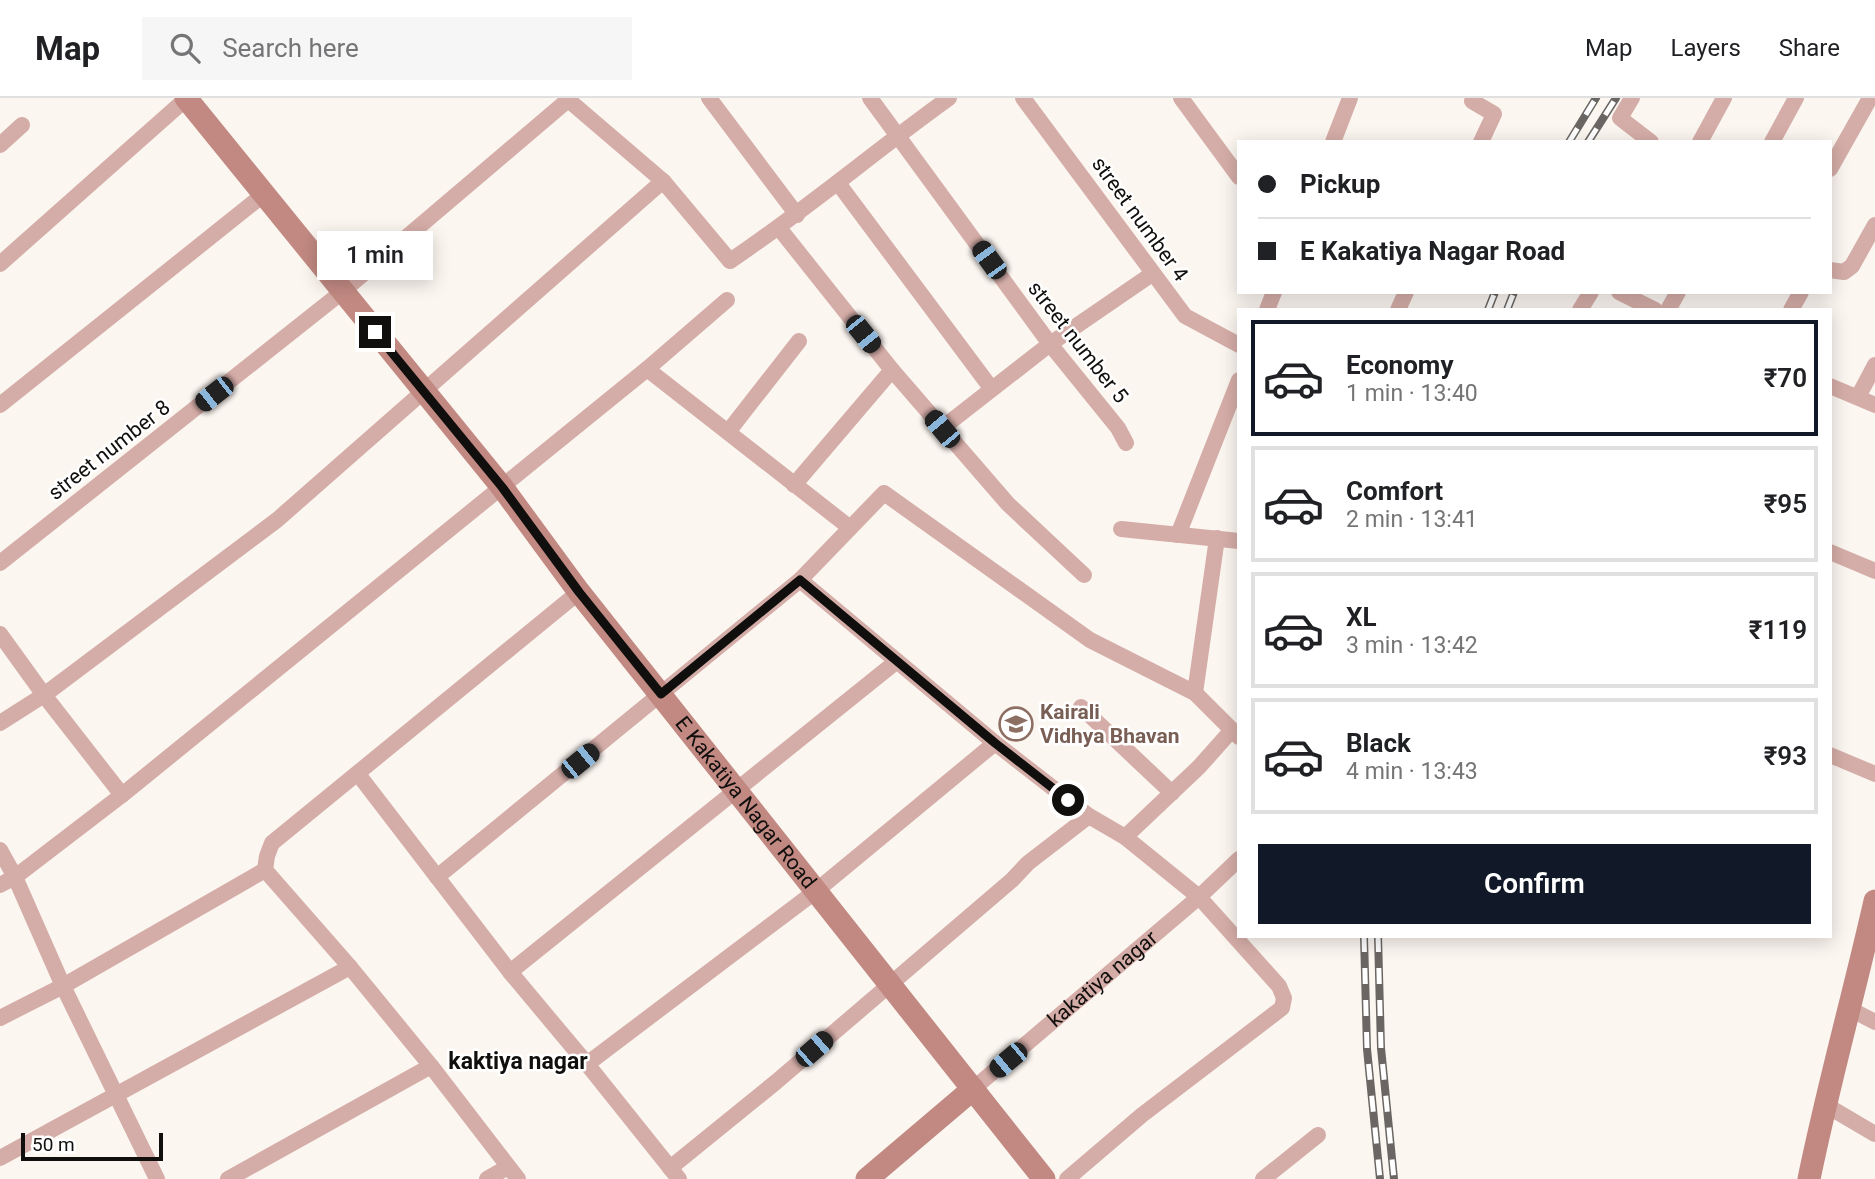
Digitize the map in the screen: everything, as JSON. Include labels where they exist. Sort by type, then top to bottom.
[{"type":"street","points":[[0,264],[186,98]]},
{"type":"street","name":"E Kakatiya Nagar Road","points":[[186,98],[502,487],[579,592],[1044,1179]]},
{"type":"street","points":[[709,98],[797,215]]},
{"type":"street","name":"street number 5","points":[[870,98],[1050,344],[1118,428],[1126,443]]},
{"type":"street","points":[[567,99],[663,181],[730,261],[797,215],[897,135],[949,98]]},
{"type":"street","name":"street number 4","points":[[1023,98],[1185,316],[1237,344]]},
{"type":"street","points":[[1181,98],[1237,174]]},
{"type":"street","points":[[1334,140],[1350,98]]},
{"type":"street","points":[[1473,98],[1472,101],[1494,114],[1482,140]]},
{"type":"street","points":[[1632,98],[1620,118],[1648,140]]},
{"type":"street","points":[[1701,140],[1724,98]]},
{"type":"street","points":[[1773,140],[1796,98]]},
{"type":"street","points":[[1832,165],[1870,98]]},
{"type":"street","name":"street number 8","points":[[0,563],[342,292],[567,99]]},
{"type":"street","points":[[0,145],[22,125]]},
{"type":"street","points":[[0,723],[44,695],[277,520],[663,181]]},
{"type":"street","points":[[838,183],[991,388]]},
{"type":"street","points":[[0,405],[263,195]]},
{"type":"street","points":[[1832,270],[1844,272],[1852,266],[1875,225]]},
{"type":"street","points":[[779,228],[942,429],[1008,504],[1084,575]]},
{"type":"street","points":[[942,429],[1050,344],[1152,274]]},
{"type":"street","points":[[1623,294],[1651,308]]},
{"type":"street","points":[[8,881],[122,795],[647,369],[727,300]]},
{"type":"street","points":[[727,432],[799,341]]},
{"type":"street","points":[[1858,397],[1875,365]]},
{"type":"street","points":[[647,369],[849,527]]},
{"type":"street","points":[[794,485],[892,370]]},
{"type":"street","points":[[1178,535],[1237,385]]},
{"type":"street","points":[[1832,387],[1875,405]]},
{"type":"street","points":[[437,877],[800,580],[884,493],[1090,640],[1195,693],[1235,734],[1125,837]]},
{"type":"street","points":[[1121,529],[1237,541]]},
{"type":"street","points":[[1195,693],[1217,538]]},
{"type":"street","points":[[1832,553],[1875,571]]},
{"type":"street","points":[[800,580],[995,743],[1089,816],[1125,837],[1199,897],[1279,986],[1284,998],[1282,1008],[1142,1115],[1067,1179]]},
{"type":"street","points":[[487,1179],[513,1173],[350,967],[265,870],[267,856],[272,843],[579,592]]},
{"type":"street","points":[[0,634],[122,795]]},
{"type":"street","points":[[510,972],[897,661]]},
{"type":"street","points":[[1081,707],[1172,793]]},
{"type":"street","points":[[587,1065],[816,891],[995,743]]},
{"type":"street","points":[[1832,756],[1875,774]]},
{"type":"street","points":[[358,774],[510,972],[675,1173],[776,1082],[1013,880],[1028,863],[1089,816]]},
{"type":"street","points":[[0,849],[8,881],[63,986],[157,1179]]},
{"type":"street","name":"kakatiya nagar","points":[[867,1179],[1199,897],[1237,861]]},
{"type":"street","points":[[0,1018],[63,986],[265,870]]},
{"type":"street","points":[[1809,1179],[1824,1104],[1870,944],[1875,901]]},
{"type":"street","points":[[0,1158],[350,967]]},
{"type":"street","points":[[1850,1009],[1875,1022]]},
{"type":"street","points":[[228,1179],[431,1066]]},
{"type":"street","points":[[1824,1104],[1875,1134]]},
{"type":"street","points":[[1263,1179],[1318,1135]]},
{"type":"railway","points":[[1570,140],[1596,98]]},
{"type":"railway","points":[[1589,140],[1616,98]]},
{"type":"railway","points":[[1489,308],[1494,294]]},
{"type":"railway","points":[[1508,308],[1513,294]]},
{"type":"railway","points":[[1364,938],[1367,1049],[1380,1179]]},
{"type":"railway","points":[[1378,938],[1381,1048],[1394,1179]]},
{"type":"place","name":"Kairali Vidhya Bhavan","points":[[1016,724]]},
{"type":"district","name":"kaktiya nagar","points":[[518,1061]]},
{"type":"route","points":[[375,332],[502,487],[579,592],[661,694],[800,580],[995,743],[1068,800]]}]
